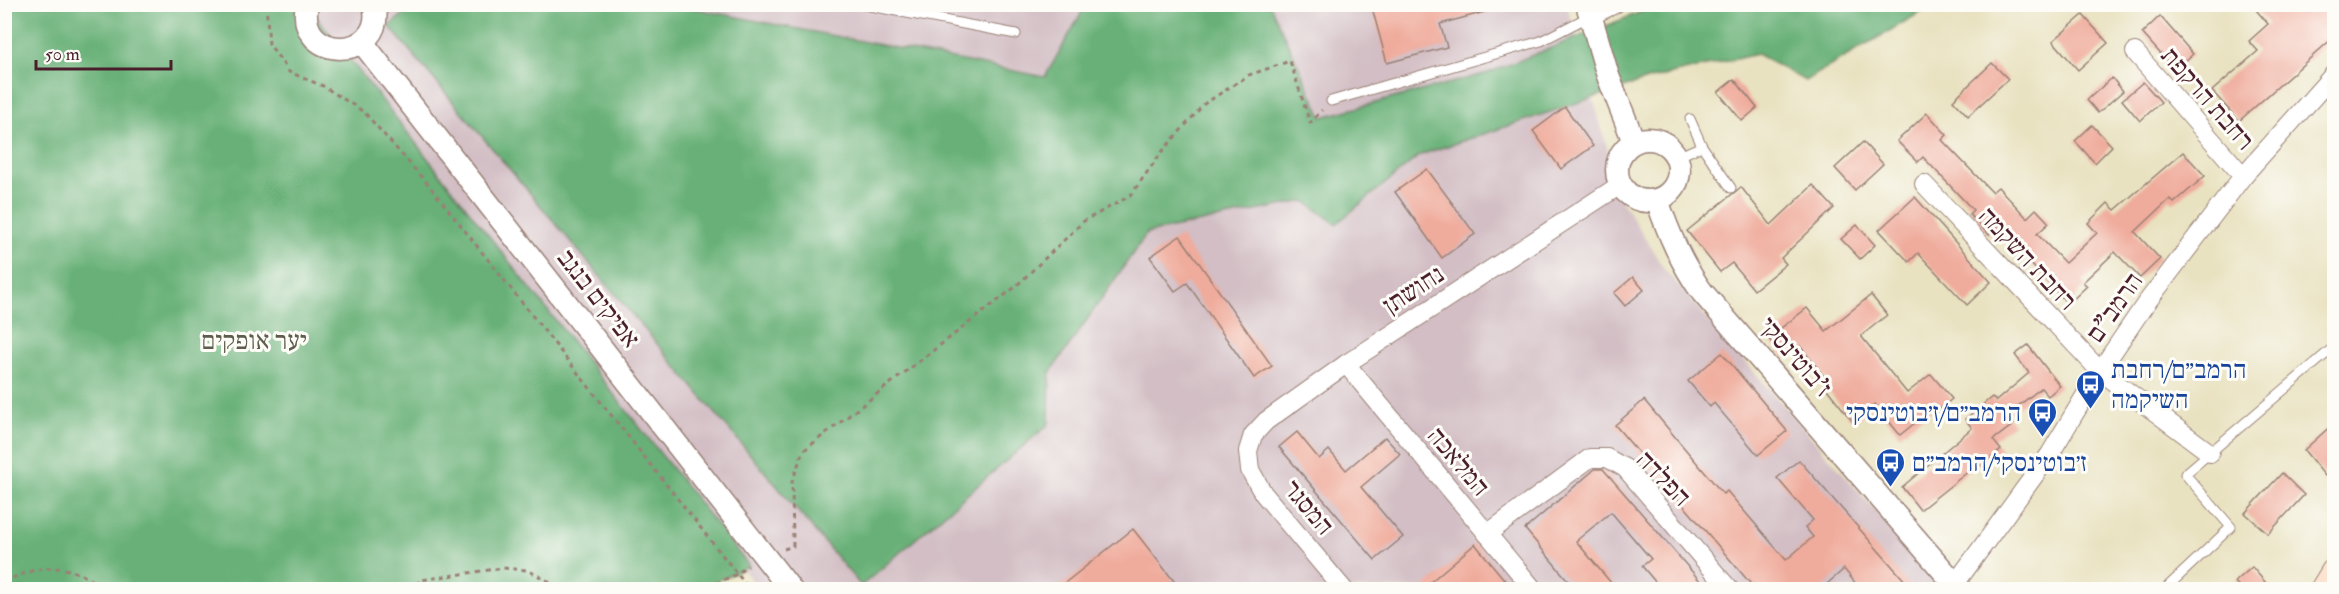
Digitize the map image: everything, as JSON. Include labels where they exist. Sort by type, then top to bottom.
[{"type":"main road","points":[[2323,590],[2334,572]]},
{"type":"street","points":[[307,4],[305,19],[309,31],[327,47],[339,49],[352,48],[362,42],[374,27],[374,4]]},
{"type":"street","points":[[1615,4],[1588,10],[1608,76],[1634,142]]},
{"type":"street","name":"אפיקים בנגב","points":[[362,42],[791,590]]},
{"type":"street","name":"רחבת הרקפת","points":[[2135,52],[2243,176]]},
{"type":"street","name":"הרמב\"ם","points":[[1958,587],[2050,454],[2100,371],[2145,306],[2243,176],[2334,74]]},
{"type":"street","points":[[1654,139],[1671,149],[1677,157],[1678,178],[1674,188],[1657,200],[1640,201],[1625,192],[1620,185],[1618,160],[1634,142],[1654,139]]},
{"type":"street","name":"רחבת השקמה","points":[[1924,184],[2100,371],[2210,453]]},
{"type":"street","name":"נחושתן","points":[[1248,451],[1253,435],[1266,421],[1346,364],[1620,185]]},
{"type":"street","name":"ז'בוטינסקי","points":[[1657,200],[1681,260],[1702,291],[1958,587]]},
{"type":"street","name":"המלאכה","points":[[1346,364],[1534,590]]},
{"type":"street","name":"המסגר","points":[[1248,451],[1250,470],[1263,493],[1344,590]]},
{"type":"street","name":"הפלדה","points":[[1487,534],[1590,459],[1607,459],[1625,468],[1730,590]]},
{"type":"lane","points":[[860,4],[1016,34]]},
{"type":"lane","points":[[1331,101],[1541,41],[1588,10]]},
{"type":"lane","points":[[1690,119],[1702,146],[1731,188]]},
{"type":"lane","points":[[1677,157],[1702,146]]},
{"type":"lane","points":[[2164,590],[2231,527],[2185,474],[2334,347]]},
{"type":"path","points":[[266,4],[269,44],[289,72],[323,86],[364,112],[427,183],[750,590]]},
{"type":"path","points":[[699,590],[737,573],[764,555],[793,546],[792,482],[803,452],[1014,288],[1084,221],[1130,196],[1161,153],[1204,104],[1249,75],[1290,61],[1310,123],[1331,101]]},
{"type":"path","points":[[4,582],[26,571],[57,566],[88,576],[106,590]]},
{"type":"path","points":[[409,590],[421,580],[502,568],[526,570],[566,590]]},
{"type":"shaded area","points":[[282,5],[1567,5],[1622,201],[1664,269],[1944,589],[759,589]]},
{"type":"green space","name":"יער אופקים","points":[[4,5],[307,5],[749,566],[698,590],[5,589]]},
{"type":"green space","points":[[415,5],[676,5],[1045,77],[1086,5],[1270,5],[1322,117],[1488,73],[1658,5],[1933,5],[1805,81],[1757,54],[1650,79],[1420,155],[1336,224],[1305,201],[1147,233],[1050,373],[1049,424],[861,586],[389,26]]},
{"type":"building","points":[[1371,4],[1495,4],[1496,9],[1440,24],[1447,47],[1387,63]]},
{"type":"building","points":[[2251,4],[2334,4],[2334,37],[2239,121],[2212,91],[2258,51],[2249,41],[2268,24]]},
{"type":"building","points":[[2083,15],[2108,43],[2078,70],[2053,41]]},
{"type":"building","points":[[2160,16],[2193,54],[2175,70],[2142,33]]},
{"type":"building","points":[[1992,63],[2008,79],[1968,116],[1953,100]]},
{"type":"building","points":[[2112,78],[2123,91],[2098,113],[2087,100]]},
{"type":"building","points":[[1734,79],[1757,108],[1742,121],[1718,92]]},
{"type":"building","points":[[2143,82],[2161,102],[2140,121],[2122,100]]},
{"type":"building","points":[[1565,107],[1593,146],[1561,169],[1533,131]]},
{"type":"building","points":[[1927,113],[1947,135],[1942,140],[1992,192],[1998,187],[2027,218],[2036,209],[2049,223],[2037,234],[2065,263],[2097,233],[2088,223],[2108,203],[2115,210],[2183,152],[2205,176],[2174,203],[2170,199],[2135,232],[2160,259],[2140,278],[2115,252],[2083,282],[2087,286],[2068,304],[1997,227],[1989,235],[1969,214],[1973,210],[1923,157],[1918,162],[1897,141]]},
{"type":"building","points":[[2092,125],[2112,146],[2095,163],[2075,141]]},
{"type":"building","points":[[1863,142],[1883,164],[1855,190],[1835,168]]},
{"type":"building","points":[[1427,169],[1475,234],[1442,258],[1395,192]]},
{"type":"building","points":[[1813,185],[1834,208],[1781,258],[1786,264],[1754,290],[1732,263],[1720,272],[1687,231],[1741,187],[1771,225]]},
{"type":"building","points":[[1915,197],[1991,282],[1967,305],[1918,253],[1909,262],[1879,230]]},
{"type":"building","points":[[1857,225],[1875,245],[1860,259],[1841,239]]},
{"type":"building","points":[[1180,236],[1272,366],[1254,378],[1187,283],[1175,291],[1150,257]]},
{"type":"building","points":[[1633,277],[1644,290],[1625,306],[1614,293]]},
{"type":"building","points":[[1871,295],[1887,315],[1861,336],[1907,393],[1931,374],[1952,399],[1934,414],[1931,410],[1900,435],[1875,404],[1853,422],[1827,389],[1831,385],[1800,346],[1784,358],[1768,338],[1807,308],[1826,331]]},
{"type":"building","points":[[2028,345],[2060,386],[2048,396],[2041,388],[2007,415],[2014,424],[1993,440],[2001,450],[1981,466],[1979,463],[1920,510],[1902,487],[1972,428],[1965,419],[1992,397],[1996,401],[2029,373],[2015,355]]},
{"type":"building","points":[[1722,353],[1787,431],[1758,455],[1714,403],[1710,407],[1688,381]]},
{"type":"building","points":[[1644,400],[1723,494],[1727,491],[1786,560],[1813,537],[1805,527],[1813,520],[1777,478],[1799,460],[1913,590],[1861,590],[1844,569],[1820,590],[1756,590],[1615,425]]},
{"type":"building","points":[[2334,423],[2334,468],[2325,476],[2304,450]]},
{"type":"building","points":[[1297,432],[1319,459],[1329,450],[1346,470],[1385,437],[1400,454],[1361,487],[1403,537],[1375,560],[1279,447]]},
{"type":"building","points":[[1595,469],[1603,469],[1708,590],[1662,590],[1642,566],[1651,559],[1611,512],[1576,541],[1617,590],[1576,590],[1525,529]]},
{"type":"building","points":[[2282,473],[2304,495],[2268,534],[2245,513]]},
{"type":"building","points":[[1133,529],[1181,590],[1056,590]]},
{"type":"building","points":[[1475,544],[1513,590],[1421,590],[1442,572]]},
{"type":"building","points":[[2252,567],[2272,590],[2242,590],[2235,582]]},
{"type":"place","name":"הרמב״ם/רחבת השיקמה","points":[[2090,410]]},
{"type":"place","name":"הרמב״ם/ז׳בוטינסקי","points":[[2042,438]]},
{"type":"place","name":"ז׳בוטינסקי/הרמב״ם","points":[[1891,488]]}]
